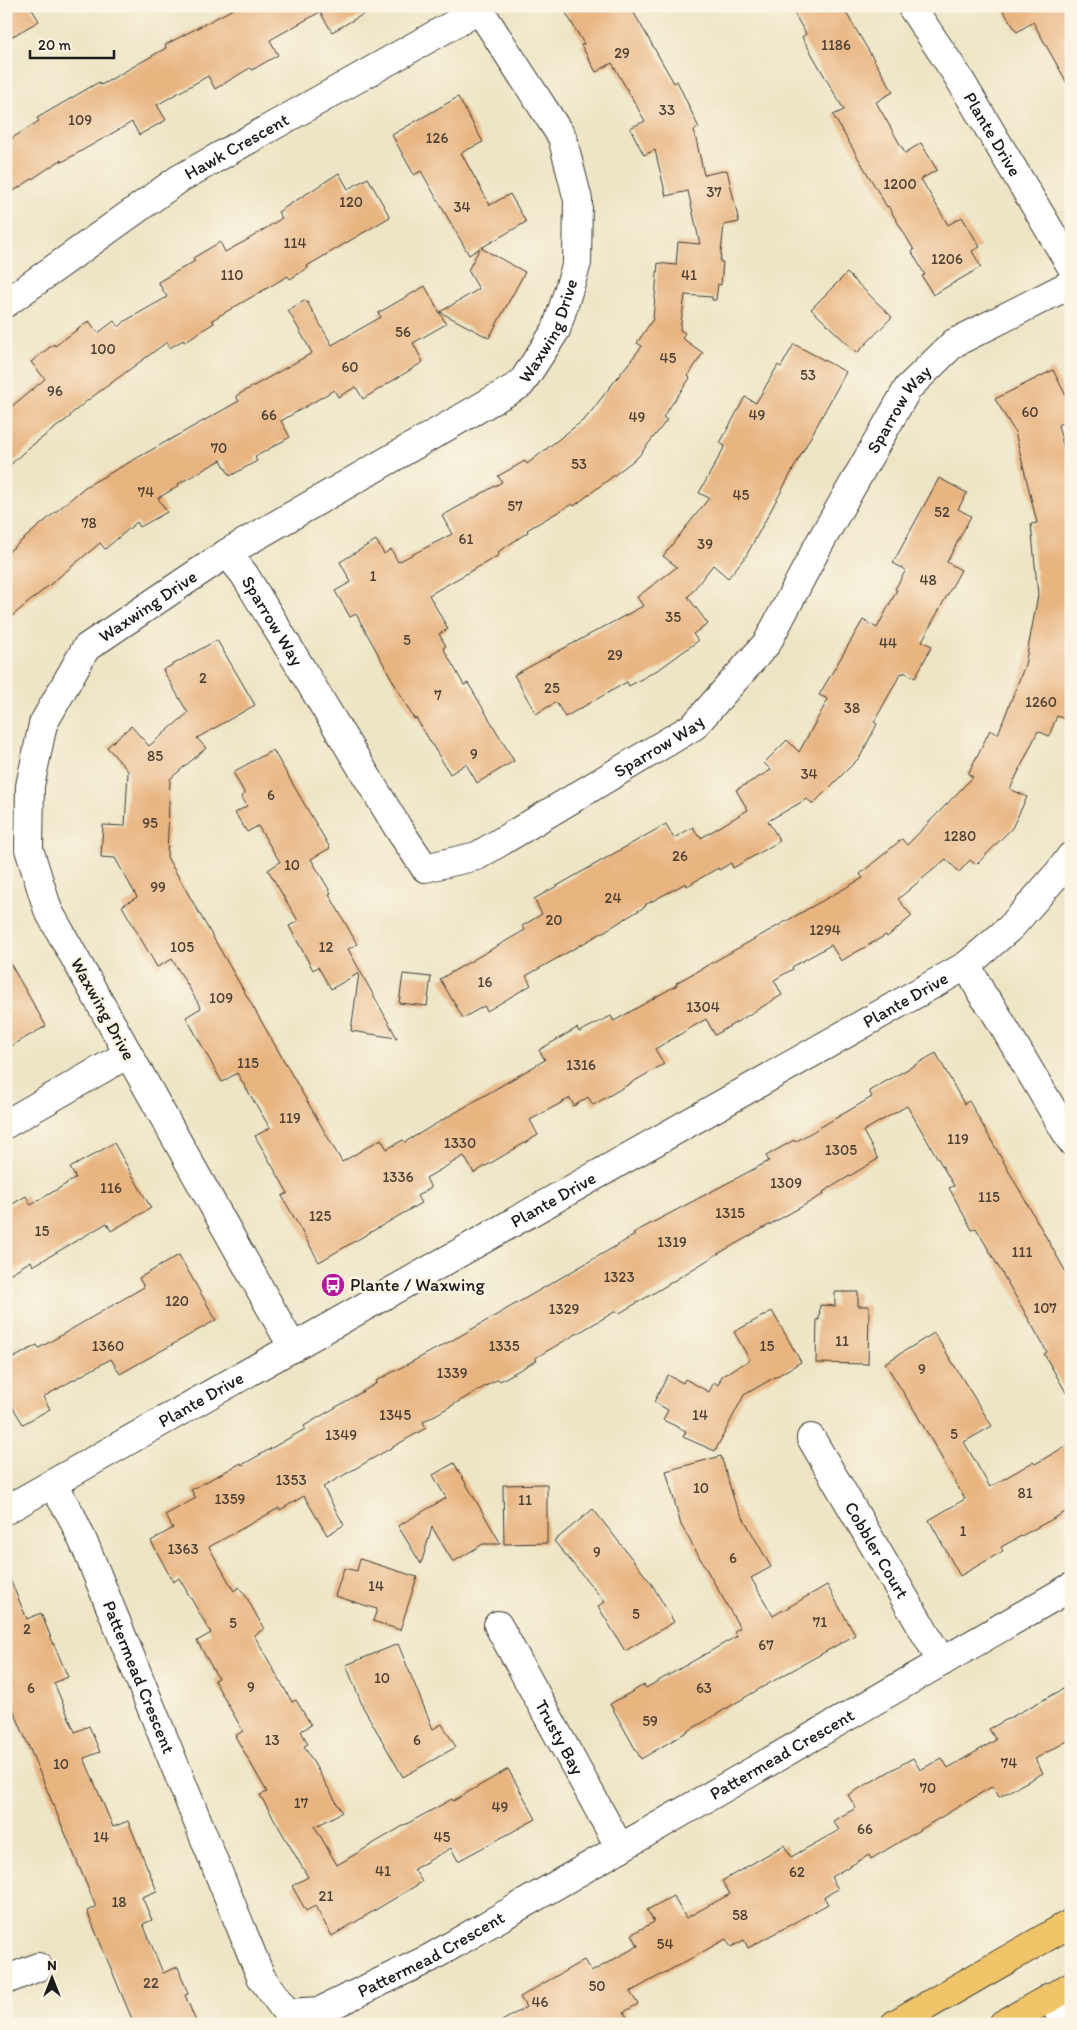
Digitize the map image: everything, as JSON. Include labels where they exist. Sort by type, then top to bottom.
[{"type":"main road","points":[[895,2024],[1071,1923]]},
{"type":"main road","points":[[1003,2024],[1060,1992]]},
{"type":"street","name":"Plante Drive","points":[[911,6],[957,75],[1071,266]]},
{"type":"street","name":"Hawk Crescent","points":[[6,303],[179,179],[478,8]]},
{"type":"street","name":"Waxwing Drive","points":[[293,1348],[48,910],[30,850],[30,786],[43,724],[86,648],[227,553],[521,384],[556,330],[577,263],[578,200],[562,137],[478,8]]},
{"type":"street","name":"Sparrow Way","points":[[227,553],[244,574],[398,828],[425,868],[477,856],[694,726],[766,643],[818,546],[908,388],[954,343],[1071,284]]},
{"type":"street","name":"Plante Drive","points":[[6,1510],[967,965],[1011,927],[1071,856]]},
{"type":"street","points":[[967,965],[982,994],[992,1007],[1071,1141]]},
{"type":"street","points":[[6,1124],[128,1054]]},
{"type":"street","name":"Cobbler Court","points":[[811,1438],[942,1662]]},
{"type":"street","name":"Pattermead Crescent","points":[[52,1484],[71,1515],[87,1550],[261,1977],[287,2013],[320,2012],[430,1958],[1071,1587]]},
{"type":"street","name":"Trusty Bay","points":[[498,1625],[620,1848]]},
{"type":"street","points":[[6,1980],[38,1967]]},
{"type":"street","points":[[1060,1992],[1066,2024]]},
{"type":"building","points":[[6,6],[30,6],[39,21],[6,40]]},
{"type":"building","points":[[239,6],[378,6],[332,32],[320,12],[270,40],[278,55],[252,70],[250,68],[215,89],[208,76],[157,105],[166,120],[139,135],[132,122],[62,162],[61,160],[6,196],[6,142],[39,121],[37,118],[99,82],[101,85],[166,48],[165,45]]},
{"type":"building","points":[[562,6],[630,6],[674,83],[677,81],[699,128],[694,130],[704,175],[727,170],[739,222],[724,225],[720,262],[723,262],[721,285],[718,284],[716,300],[712,300],[712,297],[685,295],[680,330],[685,333],[682,338],[703,353],[688,376],[690,378],[663,417],[667,420],[638,457],[574,506],[572,504],[527,530],[528,532],[498,552],[499,555],[429,595],[448,629],[439,634],[446,646],[443,648],[464,685],[468,683],[514,761],[477,783],[466,764],[450,774],[416,718],[414,719],[356,614],[350,617],[335,591],[351,582],[340,562],[376,540],[384,554],[391,549],[398,562],[452,534],[442,516],[502,482],[498,476],[525,461],[527,464],[586,418],[642,346],[637,343],[653,319],[658,263],[676,265],[678,242],[700,244],[688,191],[666,196],[655,150],[644,155],[630,128],[645,121],[612,63],[596,72],[581,45],[584,44]]},
{"type":"building","points":[[790,6],[842,6],[893,92],[876,102],[905,153],[921,143],[937,170],[921,179],[948,225],[962,217],[980,247],[972,251],[981,267],[933,295],[922,276],[925,275],[912,252],[914,250],[833,115],[844,110],[802,37],[806,34]]},
{"type":"building","points":[[1000,6],[1071,6],[1071,90],[1033,22],[1017,32]]},
{"type":"building","points":[[458,97],[483,142],[461,153],[490,205],[510,194],[526,222],[481,248],[525,272],[489,338],[440,312],[479,289],[468,270],[480,248],[469,255],[421,171],[414,175],[392,135]]},
{"type":"building","points":[[339,173],[348,189],[368,178],[390,217],[307,266],[308,268],[290,279],[288,276],[212,320],[214,323],[184,342],[183,340],[170,348],[167,342],[88,400],[71,416],[26,450],[6,469],[6,411],[45,379],[31,362],[89,321],[98,333],[114,321],[119,327],[125,321],[167,297],[158,282],[195,261],[193,258],[220,242],[225,252],[249,239],[282,218],[278,212]]},
{"type":"building","points":[[847,273],[892,317],[857,353],[811,309]]},
{"type":"building","points":[[425,286],[446,324],[413,343],[423,362],[363,399],[356,387],[338,397],[334,390],[281,421],[290,437],[255,457],[257,461],[230,476],[221,460],[178,484],[179,486],[158,498],[167,512],[140,527],[137,522],[105,549],[100,543],[6,621],[6,554],[85,487],[239,401],[236,396],[312,353],[288,310],[306,300],[332,345],[381,317],[378,313]]},
{"type":"building","points":[[794,344],[846,372],[746,556],[728,578],[713,565],[688,597],[708,624],[693,634],[698,641],[661,668],[629,686],[627,682],[565,717],[556,702],[536,714],[514,675],[643,606],[637,597],[677,567],[663,556],[709,498],[699,493],[725,446],[720,443],[745,397],[756,403],[778,365],[781,367]]},
{"type":"building","points":[[1053,370],[1071,406],[1071,418],[1058,425],[1071,476],[1071,721],[1057,716],[1049,736],[1038,731],[1010,789],[1027,797],[1012,828],[976,865],[970,860],[959,872],[946,859],[898,899],[912,916],[887,937],[886,935],[841,961],[831,945],[792,967],[793,969],[774,980],[782,995],[715,1035],[706,1019],[655,1049],[664,1064],[593,1105],[588,1097],[574,1106],[570,1098],[530,1120],[538,1135],[474,1173],[464,1156],[426,1178],[431,1188],[417,1196],[421,1203],[319,1262],[282,1196],[288,1193],[255,1136],[270,1128],[237,1073],[222,1082],[186,1017],[201,1008],[172,959],[157,967],[122,906],[137,897],[115,858],[101,857],[103,825],[125,826],[128,771],[107,747],[131,726],[149,746],[188,713],[163,670],[217,640],[255,705],[197,738],[206,748],[170,779],[167,857],[342,1162],[381,1139],[387,1149],[403,1140],[405,1142],[545,1060],[539,1050],[577,1028],[579,1032],[611,1016],[614,1021],[677,985],[676,983],[863,878],[860,874],[902,839],[907,845],[973,777],[968,774],[990,730],[998,734],[1025,665],[1038,595],[1031,524],[1037,523],[1015,432],[995,399]]},
{"type":"building","points":[[939,478],[967,493],[958,509],[971,516],[947,562],[961,570],[922,641],[932,646],[915,678],[904,672],[903,674],[901,673],[874,722],[877,724],[860,757],[813,804],[807,799],[768,821],[780,841],[733,868],[731,863],[719,870],[718,868],[687,886],[686,883],[645,905],[605,931],[526,976],[531,985],[487,1011],[484,1006],[463,1018],[440,979],[525,930],[522,926],[542,914],[534,899],[666,824],[674,838],[693,827],[701,838],[748,810],[736,790],[771,770],[764,763],[787,740],[799,752],[827,701],[826,698],[819,695],[863,620],[877,628],[906,570],[893,563]]},
{"type":"building","points":[[273,750],[330,848],[311,859],[357,944],[348,949],[397,1038],[351,1031],[359,973],[331,989],[318,967],[313,970],[289,926],[298,921],[268,870],[280,862],[258,826],[247,832],[235,813],[247,806],[241,796],[245,794],[233,772]]},
{"type":"building","points":[[6,956],[46,1026],[6,1049]]},
{"type":"building","points":[[403,974],[431,977],[427,1006],[399,1003]]},
{"type":"building","points":[[936,1053],[964,1104],[969,1101],[1071,1281],[1071,1401],[1044,1354],[1047,1352],[976,1228],[972,1230],[949,1188],[954,1186],[907,1106],[863,1131],[878,1159],[823,1192],[824,1194],[714,1256],[618,1314],[616,1311],[535,1358],[537,1360],[500,1381],[498,1379],[423,1422],[426,1428],[323,1487],[344,1525],[327,1535],[304,1496],[209,1547],[234,1591],[239,1587],[247,1598],[264,1629],[254,1635],[292,1702],[296,1700],[311,1725],[301,1731],[308,1744],[304,1746],[342,1812],[315,1827],[337,1865],[403,1826],[452,1799],[453,1801],[508,1769],[536,1819],[458,1861],[451,1848],[414,1869],[422,1882],[332,1936],[315,1906],[306,1911],[292,1886],[308,1877],[260,1795],[267,1792],[235,1736],[243,1731],[214,1680],[218,1678],[197,1641],[211,1633],[179,1578],[173,1582],[151,1541],[173,1528],[165,1515],[196,1498],[191,1490],[241,1463],[242,1465],[305,1429],[304,1426],[377,1383],[376,1381],[460,1336],[635,1235],[633,1233],[769,1161],[766,1156],[794,1140],[795,1142],[872,1097],[869,1091]]},
{"type":"building","points":[[114,1143],[151,1208],[111,1231],[107,1223],[33,1266],[31,1261],[6,1276],[6,1208],[26,1196],[31,1205],[76,1178],[70,1168]]},
{"type":"building","points":[[179,1255],[216,1320],[120,1374],[111,1359],[43,1397],[50,1409],[23,1424],[6,1396],[6,1362],[37,1345],[39,1348],[144,1287],[139,1278]]},
{"type":"building","points":[[835,1292],[858,1292],[858,1306],[869,1306],[868,1364],[816,1363],[817,1319],[819,1320],[820,1305],[835,1306]]},
{"type":"building","points":[[772,1311],[801,1362],[744,1395],[715,1451],[683,1437],[686,1431],[663,1420],[668,1410],[654,1402],[668,1375],[683,1383],[685,1379],[709,1392],[714,1382],[718,1385],[722,1376],[750,1360],[734,1332]]},
{"type":"building","points":[[934,1333],[992,1426],[964,1442],[990,1487],[1071,1443],[1071,1509],[1001,1547],[1003,1551],[960,1576],[929,1520],[965,1499],[885,1363]]},
{"type":"building","points":[[721,1456],[735,1503],[771,1567],[751,1578],[773,1616],[827,1585],[855,1635],[641,1759],[610,1704],[644,1685],[646,1688],[737,1636],[734,1631],[740,1628],[681,1525],[666,1471]]},
{"type":"building","points":[[454,1463],[501,1544],[483,1544],[453,1562],[432,1527],[421,1564],[398,1526],[446,1498],[433,1475]]},
{"type":"building","points":[[547,1484],[547,1543],[504,1544],[503,1485]]},
{"type":"building","points":[[593,1509],[651,1583],[674,1622],[625,1651],[598,1606],[605,1602],[554,1541]]},
{"type":"building","points":[[360,1559],[417,1577],[400,1630],[373,1621],[377,1609],[335,1596],[344,1568],[357,1571]]},
{"type":"building","points":[[6,1570],[27,1619],[41,1613],[68,1677],[54,1683],[75,1732],[89,1726],[100,1752],[84,1758],[113,1827],[128,1821],[157,1891],[142,1897],[152,1920],[143,1924],[163,1973],[178,1967],[188,1994],[185,1995],[197,2024],[134,2024],[87,1911],[96,1907],[6,1692]]},
{"type":"building","points":[[398,1644],[433,1729],[442,1724],[456,1747],[403,1777],[363,1707],[346,1665]]},
{"type":"building","points":[[1071,1685],[1071,1739],[1035,1759],[1043,1773],[999,1797],[993,1786],[871,1859],[869,1855],[831,1877],[838,1889],[824,1897],[828,1904],[748,1948],[744,1940],[731,1947],[726,1939],[630,1992],[638,2004],[624,2012],[631,2024],[497,2024],[526,2007],[520,1997],[584,1960],[591,1972],[638,1946],[632,1934],[654,1922],[647,1910],[673,1896],[686,1918],[730,1894],[722,1881],[784,1845],[791,1857],[839,1830],[833,1821],[856,1808],[848,1795],[913,1758],[920,1770],[942,1758],[948,1768],[996,1740],[989,1729]]},
{"type":"place","name":"Plante / Waxwing","points":[[333,1285]]}]
